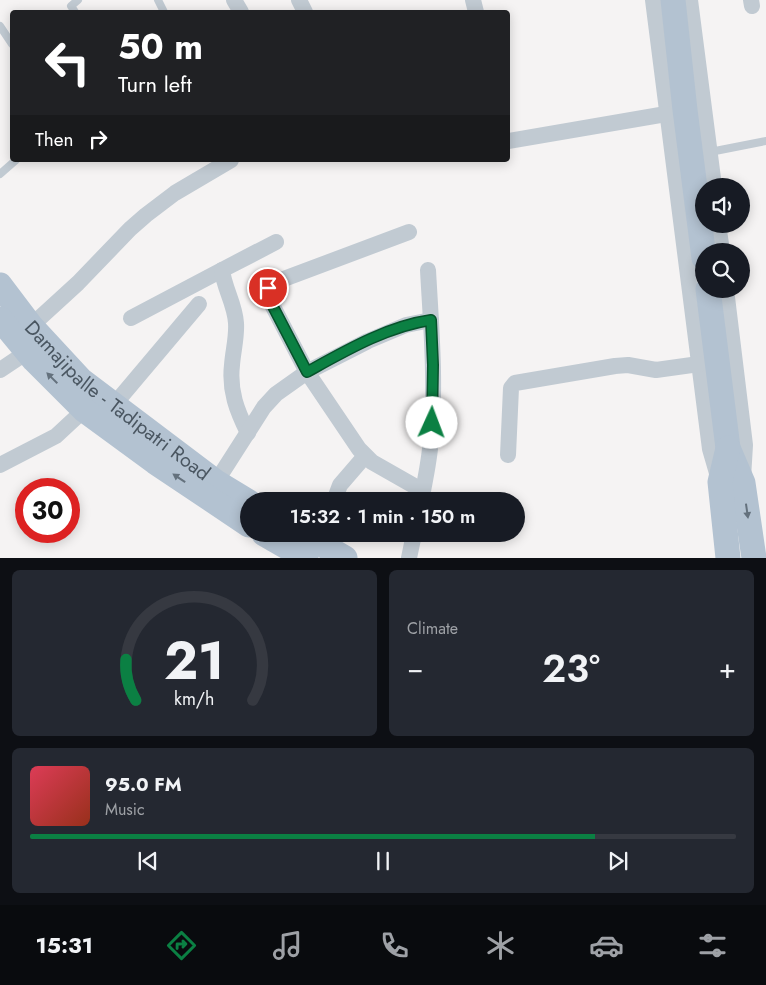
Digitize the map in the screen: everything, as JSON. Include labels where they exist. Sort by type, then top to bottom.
[{"type":"main road","points":[[673,0],[702,243]]},
{"type":"main road","name":"Damajipalle - Tadipatri Road","points":[[0,285],[31,326],[80,380],[216,482],[240,497]]},
{"type":"main road","points":[[709,298],[728,444],[731,483],[728,558]]},
{"type":"main road","name":"Damajipalle - Tadipatri Road","points":[[0,319],[27,352],[84,410],[155,462],[240,519]]},
{"type":"main road","points":[[731,483],[754,558]]},
{"type":"main road","points":[[313,542],[346,558]]},
{"type":"street","points":[[653,0],[710,449],[731,483]]},
{"type":"street","points":[[690,0],[713,178]]},
{"type":"street","points":[[510,141],[666,114]]},
{"type":"street","points":[[31,326],[78,283],[146,215],[175,193],[228,162]]},
{"type":"street","points":[[409,232],[273,283],[268,288],[267,295],[307,372],[352,440],[372,462],[416,492]]},
{"type":"street","points":[[131,318],[276,242]]},
{"type":"street","points":[[222,270],[233,305],[236,322],[231,380],[233,399],[237,412],[248,433]]},
{"type":"street","points":[[423,492],[430,454],[433,405],[428,270]]},
{"type":"street","points":[[727,298],[745,445],[731,483]]},
{"type":"street","points":[[113,406],[199,304]]},
{"type":"street","points":[[216,482],[269,400],[276,394],[307,372],[368,341],[417,322],[431,320]]},
{"type":"street","points":[[0,370],[27,352]]},
{"type":"street","points":[[508,455],[511,388],[515,383],[615,366],[628,365],[656,370],[699,364]]},
{"type":"street","points":[[0,465],[56,436],[84,410]]},
{"type":"street","points":[[337,492],[340,485],[365,456]]},
{"type":"street","points":[[409,558],[412,542]]},
{"type":"lane","points":[[73,10],[70,6],[78,0]]},
{"type":"lane","points":[[0,26],[10,41]]},
{"type":"lane","points":[[710,152],[766,141]]},
{"type":"lane","points":[[0,174],[14,162]]},
{"type":"route","points":[[268,288],[267,295],[307,372],[368,341],[406,325],[431,320],[433,365],[432,423]]}]
